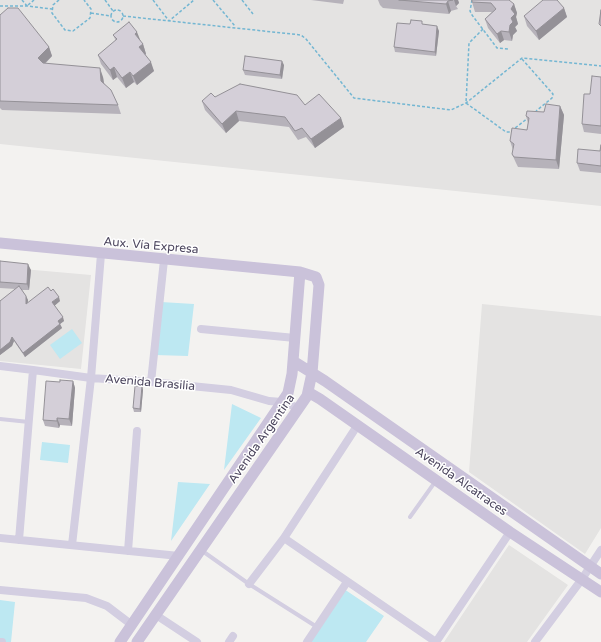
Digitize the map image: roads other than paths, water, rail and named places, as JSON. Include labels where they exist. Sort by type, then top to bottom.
[{"type":"main road","name":"Aux. Vía Expresa","points":[[0,243],[101,254],[300,272]]},
{"type":"main road","points":[[285,398],[292,374],[300,272]]},
{"type":"main road","name":"Avenida Argentina","points":[[137,642],[307,396],[312,373],[319,285],[316,277],[300,272]]},
{"type":"main road","points":[[293,361],[601,574]]},
{"type":"main road","name":"Avenida Alcatraces","points":[[308,392],[510,532],[601,592]]},
{"type":"main road","name":"Avenida Argentina","points":[[123,638],[285,398]]},
{"type":"main road","points":[[123,638],[137,642]]},
{"type":"street","points":[[72,545],[91,378],[101,254]]},
{"type":"street","points":[[151,382],[164,260]]},
{"type":"street","points":[[201,329],[295,338]]},
{"type":"street","name":"Avenida Brasilia","points":[[0,366],[91,378],[231,390],[269,401],[285,398],[298,408]]},
{"type":"street","points":[[19,540],[33,370]]},
{"type":"street","points":[[249,584],[284,538],[357,426]]},
{"type":"street","points":[[128,551],[137,431]]},
{"type":"street","points":[[284,538],[436,642],[510,532]]},
{"type":"street","points":[[0,538],[179,556]]},
{"type":"street","points":[[536,642],[582,579],[601,550]]},
{"type":"street","points":[[307,642],[347,582]]},
{"type":"street","points":[[0,590],[86,598],[107,606],[132,625]]},
{"type":"street","points":[[156,615],[197,642]]},
{"type":"lane","points":[[0,419],[29,422]]},
{"type":"lane","points":[[410,517],[436,481]]},
{"type":"lane","points":[[201,550],[249,584],[317,627]]}]
